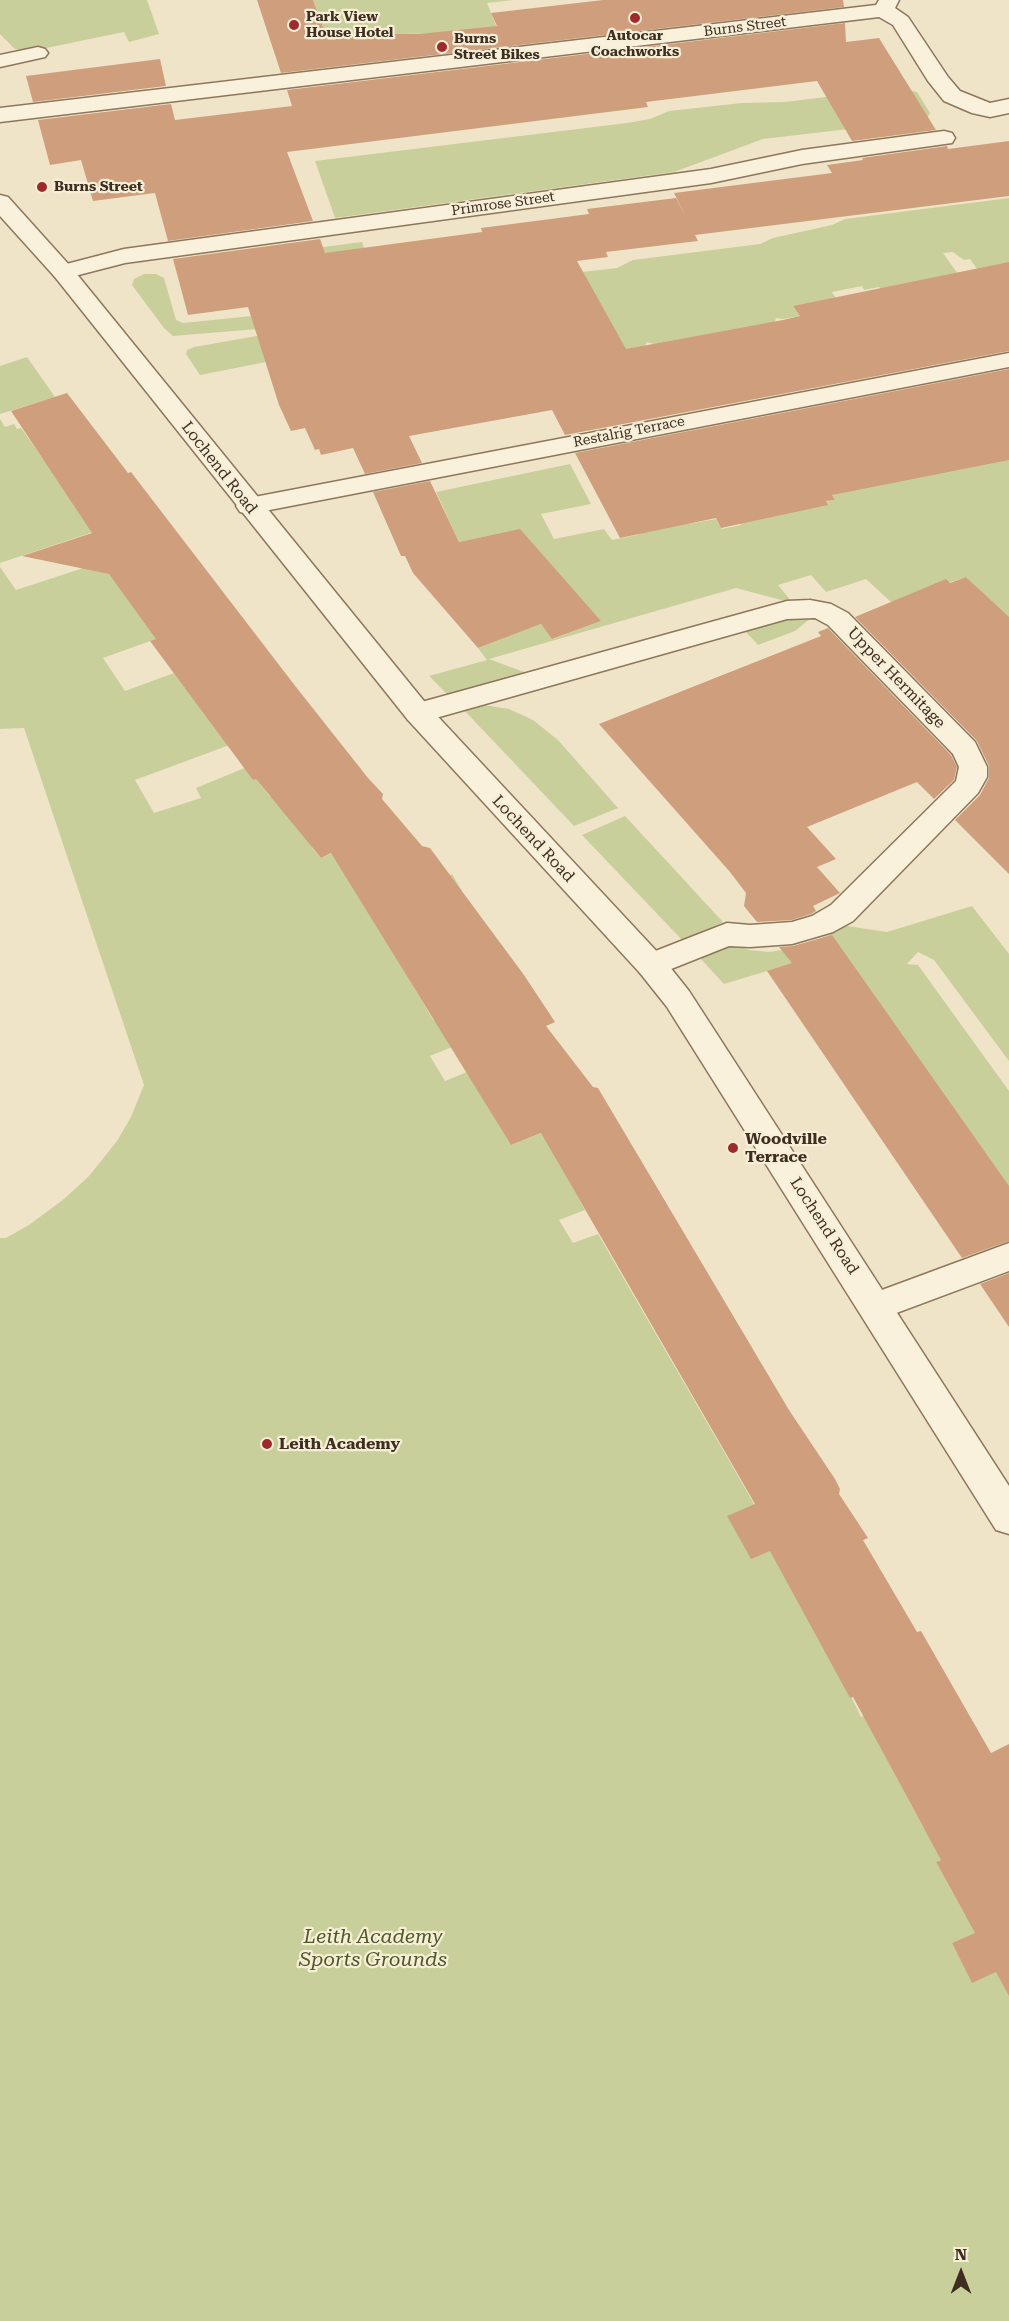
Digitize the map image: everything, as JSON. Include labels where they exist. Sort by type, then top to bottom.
[{"type":"street","points":[[886,5],[901,21],[939,81],[952,96],[990,110],[1009,106]]},
{"type":"street","name":"Burns Street","points":[[0,115],[886,5]]},
{"type":"street","name":"Primrose Street","points":[[63,272],[124,256],[711,176],[802,157],[944,138]]},
{"type":"street","name":"Lochend Road","points":[[0,202],[63,272],[249,506],[418,713],[651,965],[691,1019],[1009,1518]]},
{"type":"street","name":"Restalrig Terrace","points":[[249,506],[1009,360]]},
{"type":"street","name":"Upper Hermitage","points":[[418,713],[787,610],[810,609],[821,610],[838,619],[964,749],[973,767],[968,786],[842,913],[822,924],[792,933],[750,936],[727,934],[651,965]]},
{"type":"street","points":[[875,1307],[1009,1257]]},
{"type":"lane","points":[[0,61],[38,53]]},
{"type":"green space","points":[[0,0],[147,0],[159,34],[129,42],[124,32],[27,52],[15,49],[0,34]]},
{"type":"green space","points":[[313,0],[513,0],[487,3],[499,33],[395,34],[375,39],[373,35],[328,40]]},
{"type":"green space","points":[[898,88],[917,92],[930,113],[926,120],[763,139],[674,172],[335,218],[315,161],[627,123],[650,119],[669,111],[742,103],[785,102]]},
{"type":"green space","points":[[1009,198],[1009,267],[980,273],[970,259],[964,260],[953,252],[943,253],[966,285],[889,299],[879,287],[864,290],[862,286],[832,292],[842,308],[793,306],[800,316],[776,318],[775,322],[654,344],[647,342],[645,346],[626,350],[327,350],[200,375],[186,354],[187,350],[194,347],[308,327],[285,252],[362,242],[383,303],[530,278],[617,268],[633,260],[760,244],[773,238],[832,225],[845,219]]},
{"type":"green space","points":[[144,274],[156,274],[164,278],[176,320],[183,323],[262,315],[270,328],[173,336],[164,328],[132,285],[134,279]]},
{"type":"green space","points":[[27,357],[55,397],[0,414],[0,366]]},
{"type":"green space","points":[[0,419],[5,427],[14,424],[17,429],[21,428],[56,477],[147,514],[0,563]]},
{"type":"green space","points":[[1009,449],[1009,639],[977,587],[966,577],[891,602],[866,579],[826,592],[811,575],[778,585],[793,603],[736,588],[489,659],[532,675],[450,697],[429,676],[487,660],[478,648],[541,624],[553,639],[601,621],[503,533],[459,542],[436,492],[570,464],[591,504],[541,514],[554,539],[604,529],[612,540],[637,535],[681,512],[688,524],[716,519],[722,529],[741,525],[737,517],[835,500],[832,495]]},
{"type":"green space","name":"Leith Academy Sports Grounds","points":[[117,557],[103,568],[107,574],[114,575],[138,613],[181,630],[103,658],[125,691],[174,673],[185,688],[275,661],[282,669],[219,693],[248,732],[312,707],[316,713],[135,780],[154,813],[201,798],[196,788],[247,767],[270,797],[356,763],[361,769],[312,848],[321,858],[339,850],[448,877],[452,874],[462,891],[374,921],[434,1021],[526,988],[452,1047],[430,1056],[445,1081],[467,1072],[511,1145],[606,1108],[545,1138],[585,1210],[559,1220],[573,1243],[598,1234],[779,1547],[861,1717],[948,1679],[878,1743],[923,1827],[970,1847],[936,1862],[965,1915],[1000,1900],[1009,1919],[952,1943],[972,1982],[1009,1966],[1009,2321],[0,2321],[0,1238],[6,1238],[29,1225],[64,1199],[89,1176],[117,1141],[131,1117],[144,1085],[24,728],[0,729],[0,567],[16,590]]},
{"type":"green space","points":[[810,619],[795,631],[758,645],[745,631],[783,620]]},
{"type":"green space","points":[[483,705],[509,709],[533,720],[558,740],[618,808],[574,826],[461,707]]},
{"type":"green space","points":[[625,816],[723,922],[684,942],[582,835]]},
{"type":"green space","points":[[972,906],[1009,954],[1009,1061],[934,960],[918,952],[907,964],[918,965],[1009,1091],[1009,1187],[767,971],[724,984],[700,958],[730,943],[749,950],[769,952],[794,948],[829,935],[841,925],[887,932]]},
{"type":"building","points":[[257,0],[313,0],[328,40],[497,26],[491,13],[603,0],[843,0],[844,7],[281,73]]},
{"type":"building","points":[[845,23],[846,42],[879,38],[936,130],[852,141],[817,81],[646,102],[648,107],[287,152],[313,221],[168,241],[155,193],[93,201],[81,160],[50,165],[38,120],[171,104],[175,120],[292,106],[287,90]]},
{"type":"building","points":[[160,59],[166,86],[33,102],[26,76]]},
{"type":"building","points":[[1009,141],[1009,196],[695,235],[698,241],[606,252],[608,257],[577,261],[626,349],[783,320],[800,316],[793,306],[1009,262],[1009,351],[565,435],[552,410],[409,436],[422,463],[365,474],[353,448],[321,455],[319,449],[315,450],[305,428],[291,431],[279,405],[248,307],[188,315],[173,259],[320,239],[325,253],[482,232],[481,228],[589,214],[587,209],[676,198],[686,217],[674,193],[832,173],[827,165],[863,160],[862,158],[947,146],[948,149]]},
{"type":"building","points":[[1009,369],[1009,460],[832,495],[835,500],[826,501],[828,505],[721,528],[716,518],[620,538],[575,453]]},
{"type":"building","points":[[67,393],[128,473],[131,472],[296,687],[383,794],[382,799],[422,846],[430,848],[524,975],[555,1022],[546,1026],[593,1087],[598,1088],[789,1410],[835,1479],[840,1489],[839,1494],[868,1538],[863,1540],[917,1632],[921,1631],[991,1753],[1009,1744],[1009,1996],[996,1972],[972,1983],[952,1943],[975,1933],[936,1862],[941,1860],[853,1697],[850,1698],[770,1551],[751,1559],[727,1516],[755,1504],[541,1133],[511,1145],[331,853],[321,858],[256,779],[253,780],[150,641],[156,639],[109,574],[22,556],[92,533],[11,411]]},
{"type":"building","points":[[430,481],[459,542],[520,529],[601,621],[552,639],[541,624],[478,648],[413,573],[405,556],[401,556],[373,492]]},
{"type":"building","points":[[966,577],[1009,617],[1009,874],[955,820],[980,795],[989,778],[989,766],[977,741],[855,617],[946,579],[950,583]]},
{"type":"building","points":[[828,628],[951,755],[957,767],[954,780],[934,799],[917,782],[807,827],[836,859],[817,867],[840,893],[813,906],[816,911],[811,914],[792,920],[757,922],[744,906],[746,893],[730,872],[599,724],[821,636],[818,632]]},
{"type":"building","points":[[832,935],[1009,1186],[1009,1241],[962,1258],[767,971],[792,963],[779,947],[793,946]]},
{"type":"building","points":[[1009,1273],[1009,1327],[980,1284]]},
{"type":"place","name":"Autocar Coachworks","points":[[635,18]]},
{"type":"place","name":"Park View House Hotel","points":[[294,25]]},
{"type":"place","name":"Burns Street Bikes","points":[[442,47]]},
{"type":"place","name":"Burns Street","points":[[42,187]]},
{"type":"place","name":"Woodville Terrace","points":[[733,1148]]},
{"type":"place","name":"Leith Academy","points":[[267,1444]]}]
